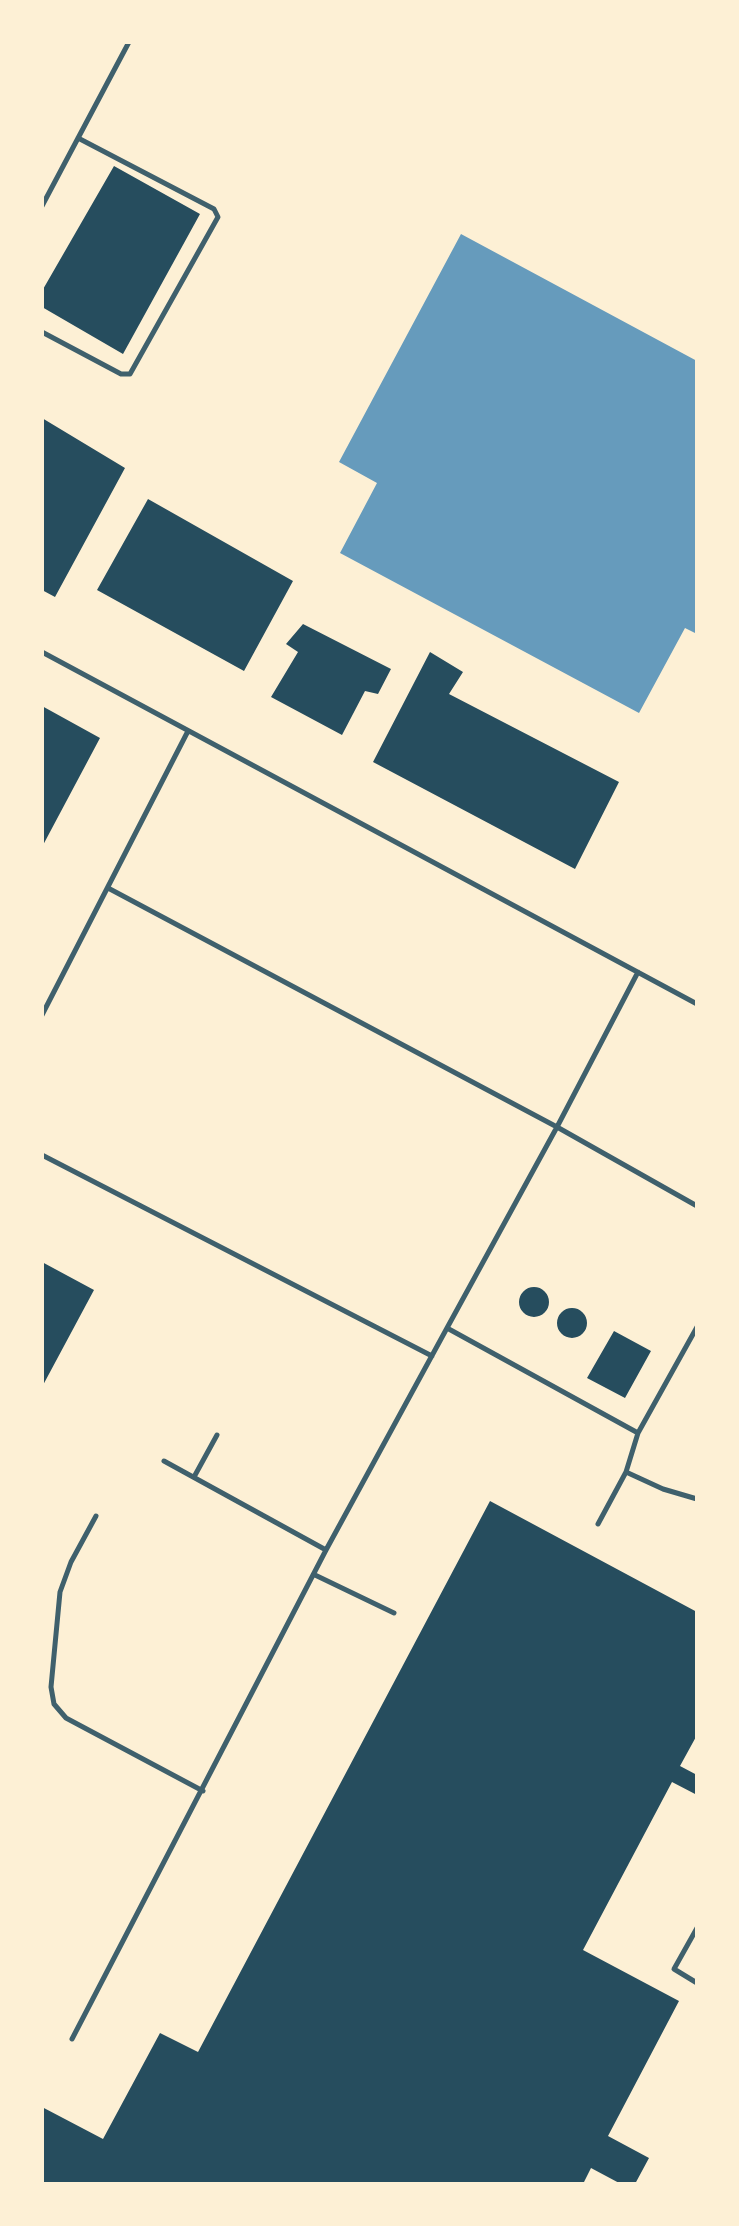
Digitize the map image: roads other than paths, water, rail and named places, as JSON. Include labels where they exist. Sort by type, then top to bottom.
[{"type":"lane","points":[[42,206],[129,42]]},
{"type":"lane","points":[[42,332],[121,374],[130,374],[218,217],[214,209],[78,138]]},
{"type":"lane","points":[[42,652],[697,1004]]},
{"type":"lane","points":[[42,1015],[188,731]]},
{"type":"lane","points":[[108,888],[557,1127],[697,1206]]},
{"type":"lane","points":[[72,2039],[326,1550],[557,1127],[638,972]]},
{"type":"lane","points":[[42,1155],[432,1356]]},
{"type":"lane","points":[[598,1524],[626,1472],[638,1433],[697,1326]]},
{"type":"lane","points":[[447,1328],[638,1433]]},
{"type":"lane","points":[[194,1477],[217,1435]]},
{"type":"lane","points":[[164,1461],[326,1550]]},
{"type":"lane","points":[[626,1472],[663,1489],[697,1499]]},
{"type":"lane","points":[[96,1516],[71,1562],[60,1592],[54,1631],[51,1687],[54,1703],[66,1718],[203,1791]]},
{"type":"lane","points":[[315,1575],[394,1613]]},
{"type":"lane","points":[[697,1928],[674,1969],[697,1983]]},
{"type":"water","points":[[461,234],[697,361],[697,634],[685,628],[639,713],[340,553],[377,483],[339,462]]}]
